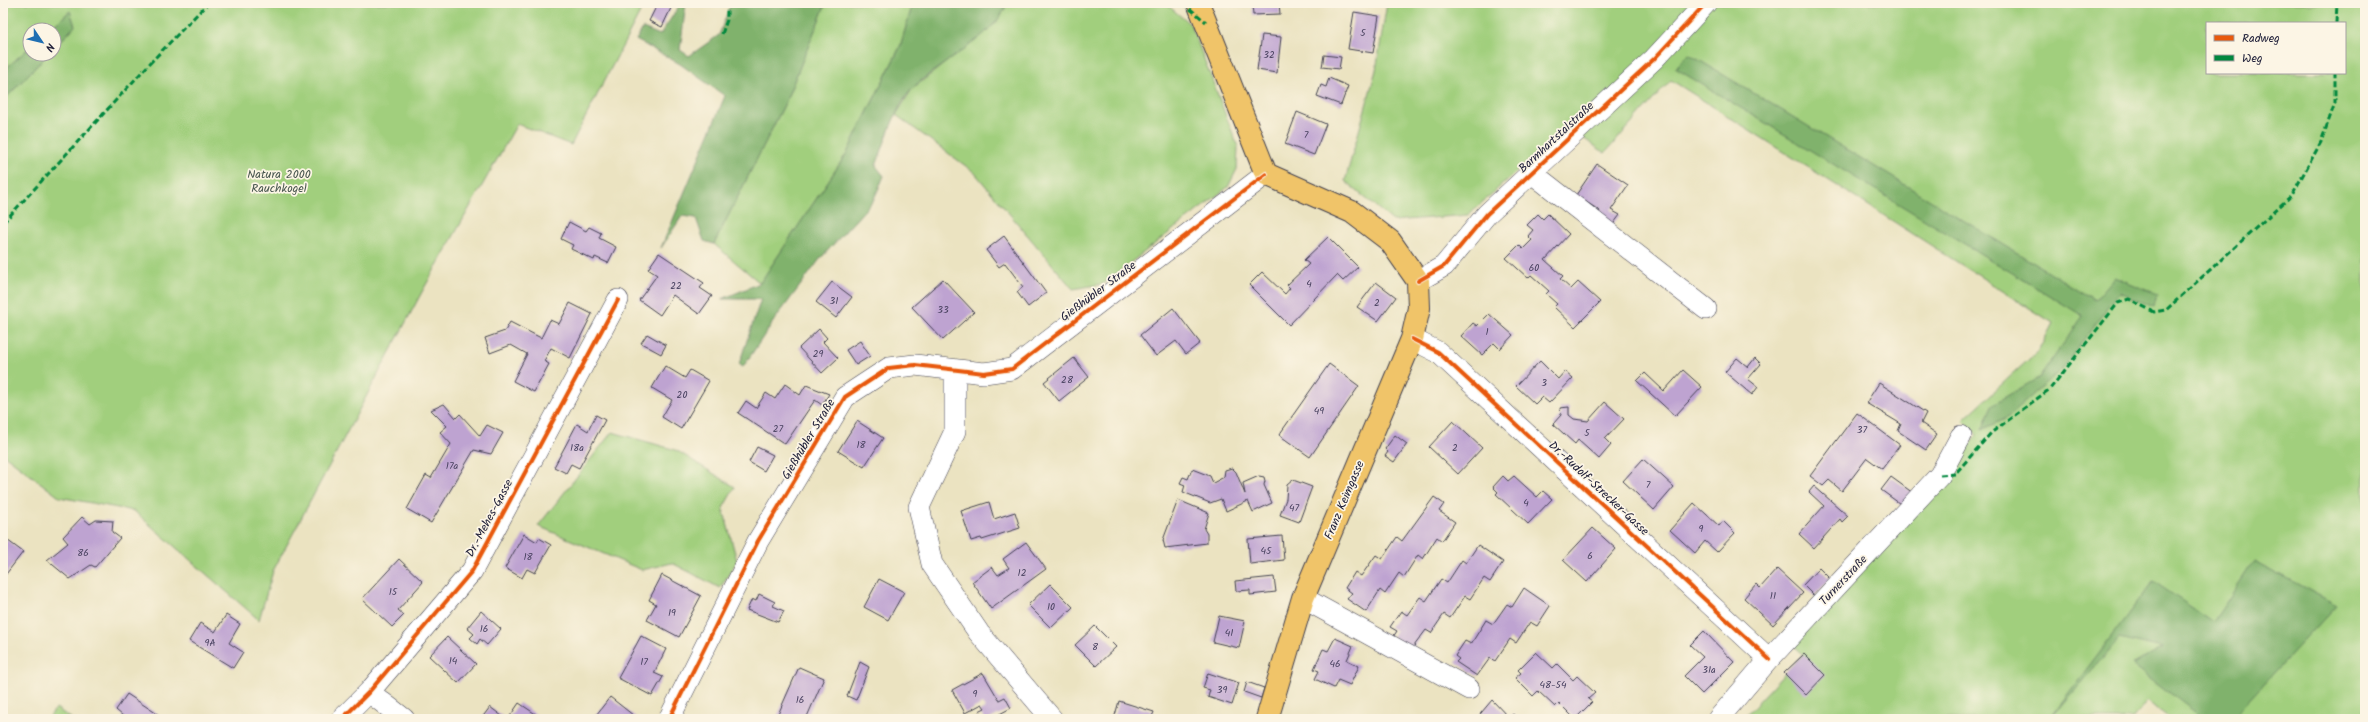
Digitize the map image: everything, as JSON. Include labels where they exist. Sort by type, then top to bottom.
[{"type":"main road","points":[[1198,3],[1266,174],[1352,212],[1390,241],[1418,281]]},
{"type":"main road","name":"Franz Keimgasse","points":[[1267,719],[1303,598],[1412,339],[1418,308],[1418,281]]},
{"type":"street","name":"Barmhartstalstraße","points":[[1418,281],[1444,266],[1487,214],[1654,59],[1706,3]]},
{"type":"street","points":[[1532,173],[1706,309]]},
{"type":"street","name":"Gießhübler Straße","points":[[669,719],[758,540],[845,397],[889,368],[915,365],[984,373],[1012,369],[1266,174]]},
{"type":"street","name":"Dr.-Mehes-Gasse","points":[[342,719],[369,692],[472,571],[618,300]]},
{"type":"street","name":"Dr.-Rudolf-Strecker-Gasse","points":[[1412,339],[1438,352],[1769,659]]},
{"type":"street","points":[[955,370],[955,431],[919,506],[932,564],[979,633],[1052,719]]},
{"type":"street","name":"Turnerstraße","points":[[1718,719],[1769,659],[1940,475],[1961,436]]},
{"type":"street","points":[[1303,598],[1469,689]]},
{"type":"street","points":[[369,692],[404,719]]},
{"type":"green space","name":"Natura 2000 Rauchkogel","points":[[3,3],[645,3],[571,145],[517,124],[423,290],[273,571],[259,620],[134,511],[59,497],[3,454],[3,101],[40,62],[62,62],[62,40],[75,26],[70,11],[58,22],[22,22],[22,54],[3,71]]},
{"type":"green space","points":[[681,3],[686,3],[680,50],[689,56],[719,35],[731,3],[826,3],[785,103],[714,244],[704,241],[696,218],[682,216],[661,248],[725,96],[680,64],[636,40],[643,28],[660,35]]},
{"type":"green space","points":[[826,3],[913,3],[900,47],[847,153],[760,283],[714,244],[785,103]]},
{"type":"green space","points":[[913,3],[1007,3],[1001,15],[992,26],[965,49],[923,79],[912,89],[900,105],[876,166],[884,176],[873,201],[820,259],[773,322],[743,367],[739,364],[761,299],[722,299],[760,283],[847,153],[900,47]]},
{"type":"green space","points":[[1007,3],[1165,3],[1191,25],[1238,147],[1237,169],[1228,187],[1103,284],[1073,289],[974,172],[896,115],[912,89],[996,23]]},
{"type":"green space","points":[[1387,3],[2365,3],[2365,719],[2170,719],[2147,700],[2133,719],[1743,718],[1803,654],[1790,642],[1941,481],[1977,435],[1963,420],[2039,350],[2053,323],[1671,80],[1605,153],[1567,127],[1468,215],[1393,221],[1345,181],[1376,70]]},
{"type":"green space","points":[[70,11],[75,26],[62,40],[62,22],[58,22]]},
{"type":"green space","points":[[22,54],[22,62],[40,62],[3,101],[3,71]]},
{"type":"green space","points":[[1689,54],[2095,300],[2115,277],[2157,294],[2154,307],[2119,292],[2062,369],[2008,417],[1982,430],[1993,404],[2040,377],[2083,316],[1675,68]]},
{"type":"green space","points":[[612,432],[676,450],[735,487],[723,508],[737,561],[720,588],[672,563],[642,570],[538,526]]},
{"type":"green space","points":[[2254,561],[2337,605],[2231,719],[2204,719],[2133,665],[2162,648],[2120,638],[2049,719],[2153,581],[2213,622]]},
{"type":"green space","points":[[56,708],[72,719],[48,719]]},
{"type":"building","points":[[658,3],[671,8],[662,27],[649,21]]},
{"type":"building","points":[[1252,3],[1279,3],[1280,14],[1253,15]]},
{"type":"building","points":[[1354,12],[1379,16],[1373,53],[1348,49]]},
{"type":"building","points":[[1262,35],[1281,37],[1277,73],[1257,70]]},
{"type":"building","points":[[1324,55],[1341,57],[1339,69],[1322,67]]},
{"type":"building","points":[[1329,78],[1348,86],[1341,105],[1317,96],[1321,85],[1326,87]]},
{"type":"building","points":[[1297,112],[1326,124],[1314,155],[1285,144]]},
{"type":"building","points":[[1597,164],[1628,185],[1611,210],[1620,215],[1611,227],[1596,217],[1600,211],[1576,195]]},
{"type":"building","points":[[1538,214],[1543,219],[1548,214],[1569,234],[1545,260],[1563,276],[1560,279],[1571,289],[1578,282],[1600,302],[1575,327],[1554,307],[1557,304],[1546,294],[1549,291],[1531,275],[1528,278],[1506,258],[1519,245],[1523,249],[1532,240],[1528,236],[1533,230],[1527,225]]},
{"type":"building","points":[[569,222],[586,231],[589,227],[601,233],[599,238],[616,247],[608,263],[595,257],[594,260],[571,249],[573,245],[561,239]]},
{"type":"building","points":[[1004,236],[1046,293],[1028,307],[1017,292],[1023,287],[1005,263],[999,267],[986,250]]},
{"type":"building","points":[[1328,237],[1358,267],[1343,281],[1337,275],[1289,325],[1249,285],[1262,272],[1285,294],[1290,288],[1287,285],[1309,264],[1304,260]]},
{"type":"building","points":[[659,253],[704,283],[700,288],[712,296],[699,314],[673,295],[660,315],[639,300],[657,275],[648,269]]},
{"type":"building","points":[[943,279],[974,312],[943,340],[912,307]]},
{"type":"building","points":[[832,282],[852,297],[836,318],[816,302]]},
{"type":"building","points":[[1376,282],[1396,297],[1378,321],[1357,307]]},
{"type":"building","points":[[570,303],[592,314],[570,358],[551,348],[544,361],[549,364],[534,392],[513,381],[527,354],[511,345],[490,353],[485,338],[505,331],[510,322],[541,338],[550,320],[559,324]]},
{"type":"building","points":[[1173,308],[1200,343],[1186,354],[1176,341],[1156,356],[1140,335]]},
{"type":"building","points":[[1489,314],[1513,335],[1500,349],[1494,343],[1482,355],[1461,336],[1473,323],[1477,326]]},
{"type":"building","points":[[819,329],[827,338],[823,342],[838,358],[822,373],[799,348]]},
{"type":"building","points":[[647,334],[666,345],[661,354],[641,343]]},
{"type":"building","points":[[860,341],[870,356],[856,365],[846,350]]},
{"type":"building","points":[[1074,358],[1089,377],[1059,401],[1044,382]]},
{"type":"building","points":[[1737,358],[1748,367],[1755,358],[1761,364],[1748,379],[1758,387],[1752,395],[1725,372]]},
{"type":"building","points":[[1540,361],[1558,379],[1565,371],[1573,378],[1549,403],[1542,397],[1535,404],[1516,386]]},
{"type":"building","points":[[1329,364],[1359,386],[1310,457],[1279,435]]},
{"type":"building","points":[[665,366],[685,378],[690,370],[709,381],[681,429],[662,417],[672,400],[652,388]]},
{"type":"building","points":[[1683,370],[1702,387],[1675,416],[1637,381],[1645,373],[1664,391]]},
{"type":"building","points":[[1879,383],[1926,413],[1921,423],[1937,434],[1926,450],[1898,431],[1901,424],[1866,403]]},
{"type":"building","points":[[785,384],[800,395],[806,385],[829,394],[822,405],[815,400],[785,444],[738,413],[746,401],[756,408],[766,393],[775,399]]},
{"type":"building","points":[[1605,402],[1624,419],[1605,439],[1611,445],[1599,459],[1578,440],[1575,444],[1553,424],[1561,415],[1560,408],[1569,407],[1569,415],[1574,419],[1588,421]]},
{"type":"building","points":[[444,404],[456,418],[460,414],[480,436],[487,425],[503,433],[491,454],[474,450],[431,523],[407,509],[426,475],[431,478],[451,444],[440,432],[447,426],[431,410]]},
{"type":"building","points":[[1857,413],[1900,445],[1882,469],[1867,458],[1842,491],[1829,480],[1823,486],[1810,476]]},
{"type":"building","points":[[596,415],[605,420],[579,468],[571,464],[566,473],[554,467],[577,424],[588,431]]},
{"type":"building","points":[[857,421],[883,438],[864,467],[838,451]]},
{"type":"building","points":[[1453,421],[1482,448],[1458,474],[1429,447]]},
{"type":"building","points":[[1395,435],[1407,444],[1394,462],[1385,456],[1388,452],[1385,449]]},
{"type":"building","points":[[757,447],[773,455],[764,471],[749,462]]},
{"type":"building","points":[[1643,459],[1674,487],[1654,510],[1623,481]]},
{"type":"building","points":[[1232,468],[1236,472],[1245,494],[1243,483],[1259,476],[1264,477],[1264,485],[1272,503],[1253,512],[1248,501],[1226,511],[1221,499],[1210,503],[1183,492],[1185,485],[1180,483],[1183,477],[1188,479],[1192,469],[1210,476],[1213,483],[1224,477],[1225,470]]},
{"type":"building","points":[[1503,476],[1508,481],[1514,476],[1537,497],[1543,491],[1552,499],[1528,524],[1496,494],[1498,492],[1493,487]]},
{"type":"building","points":[[1891,477],[1913,493],[1903,506],[1881,490]]},
{"type":"building","points":[[1293,480],[1312,487],[1299,522],[1280,515],[1286,499],[1287,485]]},
{"type":"building","points":[[1814,486],[1848,516],[1842,522],[1840,519],[1814,548],[1799,534],[1824,506],[1809,492]]},
{"type":"building","points":[[1434,497],[1444,504],[1439,511],[1455,522],[1442,541],[1437,537],[1423,559],[1418,555],[1404,577],[1399,573],[1385,594],[1380,590],[1366,612],[1347,599],[1352,593],[1345,588],[1355,572],[1361,576],[1376,555],[1382,559],[1397,537],[1402,541]]},
{"type":"building","points":[[1178,500],[1209,513],[1204,529],[1207,534],[1207,543],[1165,548],[1163,540]]},
{"type":"building","points":[[989,502],[994,519],[1015,512],[1020,528],[982,540],[981,538],[971,541],[961,511]]},
{"type":"building","points":[[1694,503],[1719,526],[1723,521],[1735,533],[1717,552],[1705,541],[1695,553],[1670,530]]},
{"type":"building","points":[[82,517],[90,524],[96,520],[113,521],[112,532],[120,538],[95,567],[91,565],[70,579],[47,560],[68,543],[63,537]]},
{"type":"building","points":[[1593,528],[1616,549],[1587,582],[1563,560]]},
{"type":"building","points":[[524,534],[537,542],[539,538],[551,545],[535,573],[527,569],[522,578],[505,568]]},
{"type":"building","points":[[1282,536],[1284,560],[1250,564],[1248,539]]},
{"type":"building","points":[[3,537],[23,552],[3,578]]},
{"type":"building","points":[[1026,542],[1046,569],[991,609],[972,582],[992,567],[998,575],[1009,568],[1003,559]]},
{"type":"building","points":[[1478,545],[1503,562],[1490,582],[1484,578],[1470,599],[1465,596],[1450,618],[1444,614],[1431,633],[1426,630],[1411,650],[1393,637],[1397,631],[1390,627],[1401,611],[1407,615],[1420,597],[1426,601],[1441,579],[1447,583],[1462,560],[1466,563]]},
{"type":"building","points":[[399,559],[423,582],[398,610],[404,615],[392,627],[362,599]]},
{"type":"building","points":[[1819,568],[1830,579],[1814,596],[1803,585]]},
{"type":"building","points":[[1777,569],[1803,593],[1773,625],[1744,598],[1756,584],[1760,588]]},
{"type":"building","points":[[662,575],[701,596],[679,637],[647,620],[656,604],[649,600]]},
{"type":"building","points":[[1274,577],[1276,592],[1250,595],[1250,590],[1236,591],[1235,581]]},
{"type":"building","points":[[879,579],[904,592],[888,620],[864,607]]},
{"type":"building","points":[[1050,584],[1073,607],[1051,628],[1028,605]]},
{"type":"building","points":[[1524,588],[1550,606],[1537,626],[1530,622],[1516,643],[1510,639],[1495,661],[1490,658],[1477,676],[1456,662],[1459,659],[1455,656],[1465,641],[1471,644],[1486,620],[1493,624],[1507,604],[1512,607]]},
{"type":"building","points":[[759,594],[775,602],[773,606],[784,611],[778,622],[747,610],[752,599],[756,601]]},
{"type":"building","points":[[481,611],[501,629],[487,645],[480,639],[477,644],[470,638],[474,634],[467,628]]},
{"type":"building","points":[[226,615],[240,624],[229,643],[243,652],[233,668],[189,641],[200,623],[215,632]]},
{"type":"building","points":[[1219,616],[1245,621],[1239,648],[1213,642]]},
{"type":"building","points":[[1095,626],[1116,647],[1096,666],[1075,645]]},
{"type":"building","points":[[1704,631],[1734,662],[1702,694],[1684,676],[1703,657],[1690,645]]},
{"type":"building","points":[[641,636],[666,649],[654,673],[663,677],[652,696],[618,678]]},
{"type":"building","points":[[447,637],[476,664],[458,683],[429,656]]},
{"type":"building","points":[[1335,638],[1353,646],[1347,660],[1359,666],[1350,685],[1338,680],[1334,688],[1315,679],[1319,671],[1314,669],[1323,649],[1328,651]]},
{"type":"building","points":[[1536,652],[1553,668],[1557,664],[1573,680],[1577,676],[1595,693],[1588,699],[1592,702],[1575,719],[1559,703],[1555,707],[1538,691],[1533,696],[1515,678],[1521,673],[1518,670]]},
{"type":"building","points":[[1804,654],[1825,675],[1806,695],[1784,673]]},
{"type":"building","points":[[860,662],[869,667],[856,700],[847,696]]},
{"type":"building","points":[[799,667],[824,678],[806,719],[776,719]]},
{"type":"building","points":[[983,673],[999,700],[1005,697],[1011,708],[990,719],[984,719],[979,711],[985,708],[982,704],[965,713],[952,690]]},
{"type":"building","points":[[1208,673],[1239,683],[1232,705],[1208,697],[1210,690],[1203,688]]},
{"type":"building","points":[[1247,682],[1264,688],[1261,698],[1244,692]]},
{"type":"building","points":[[127,694],[165,719],[121,719],[123,716],[116,710]]},
{"type":"building","points":[[610,697],[638,719],[593,719]]},
{"type":"building","points":[[1492,700],[1509,718],[1513,714],[1518,719],[1476,719]]},
{"type":"building","points":[[1119,701],[1154,712],[1151,719],[1114,719]]},
{"type":"building","points":[[519,703],[537,715],[534,719],[508,719]]},
{"type":"building","points":[[490,707],[506,719],[481,719]]},
{"type":"marked path","points":[[3,223],[152,61],[208,3]]},
{"type":"marked path","points":[[722,34],[727,20],[727,3]]},
{"type":"marked path","points":[[1183,3],[1206,22]]},
{"type":"marked path","points":[[2336,22],[2337,3]]},
{"type":"marked path","points":[[1940,475],[1955,474],[1991,433],[2050,389],[2118,303],[2129,299],[2154,312],[2166,310],[2292,195],[2321,142],[2335,103],[2335,74]]},
{"type":"cycle path","points":[[1418,281],[1444,266],[1487,214],[1654,59],[1706,3]]},
{"type":"cycle path","points":[[669,719],[758,541],[845,397],[889,368],[915,365],[984,373],[1012,369],[1266,174]]},
{"type":"cycle path","points":[[342,719],[369,692],[472,571],[618,300]]},
{"type":"cycle path","points":[[1412,339],[1438,352],[1769,659]]}]
